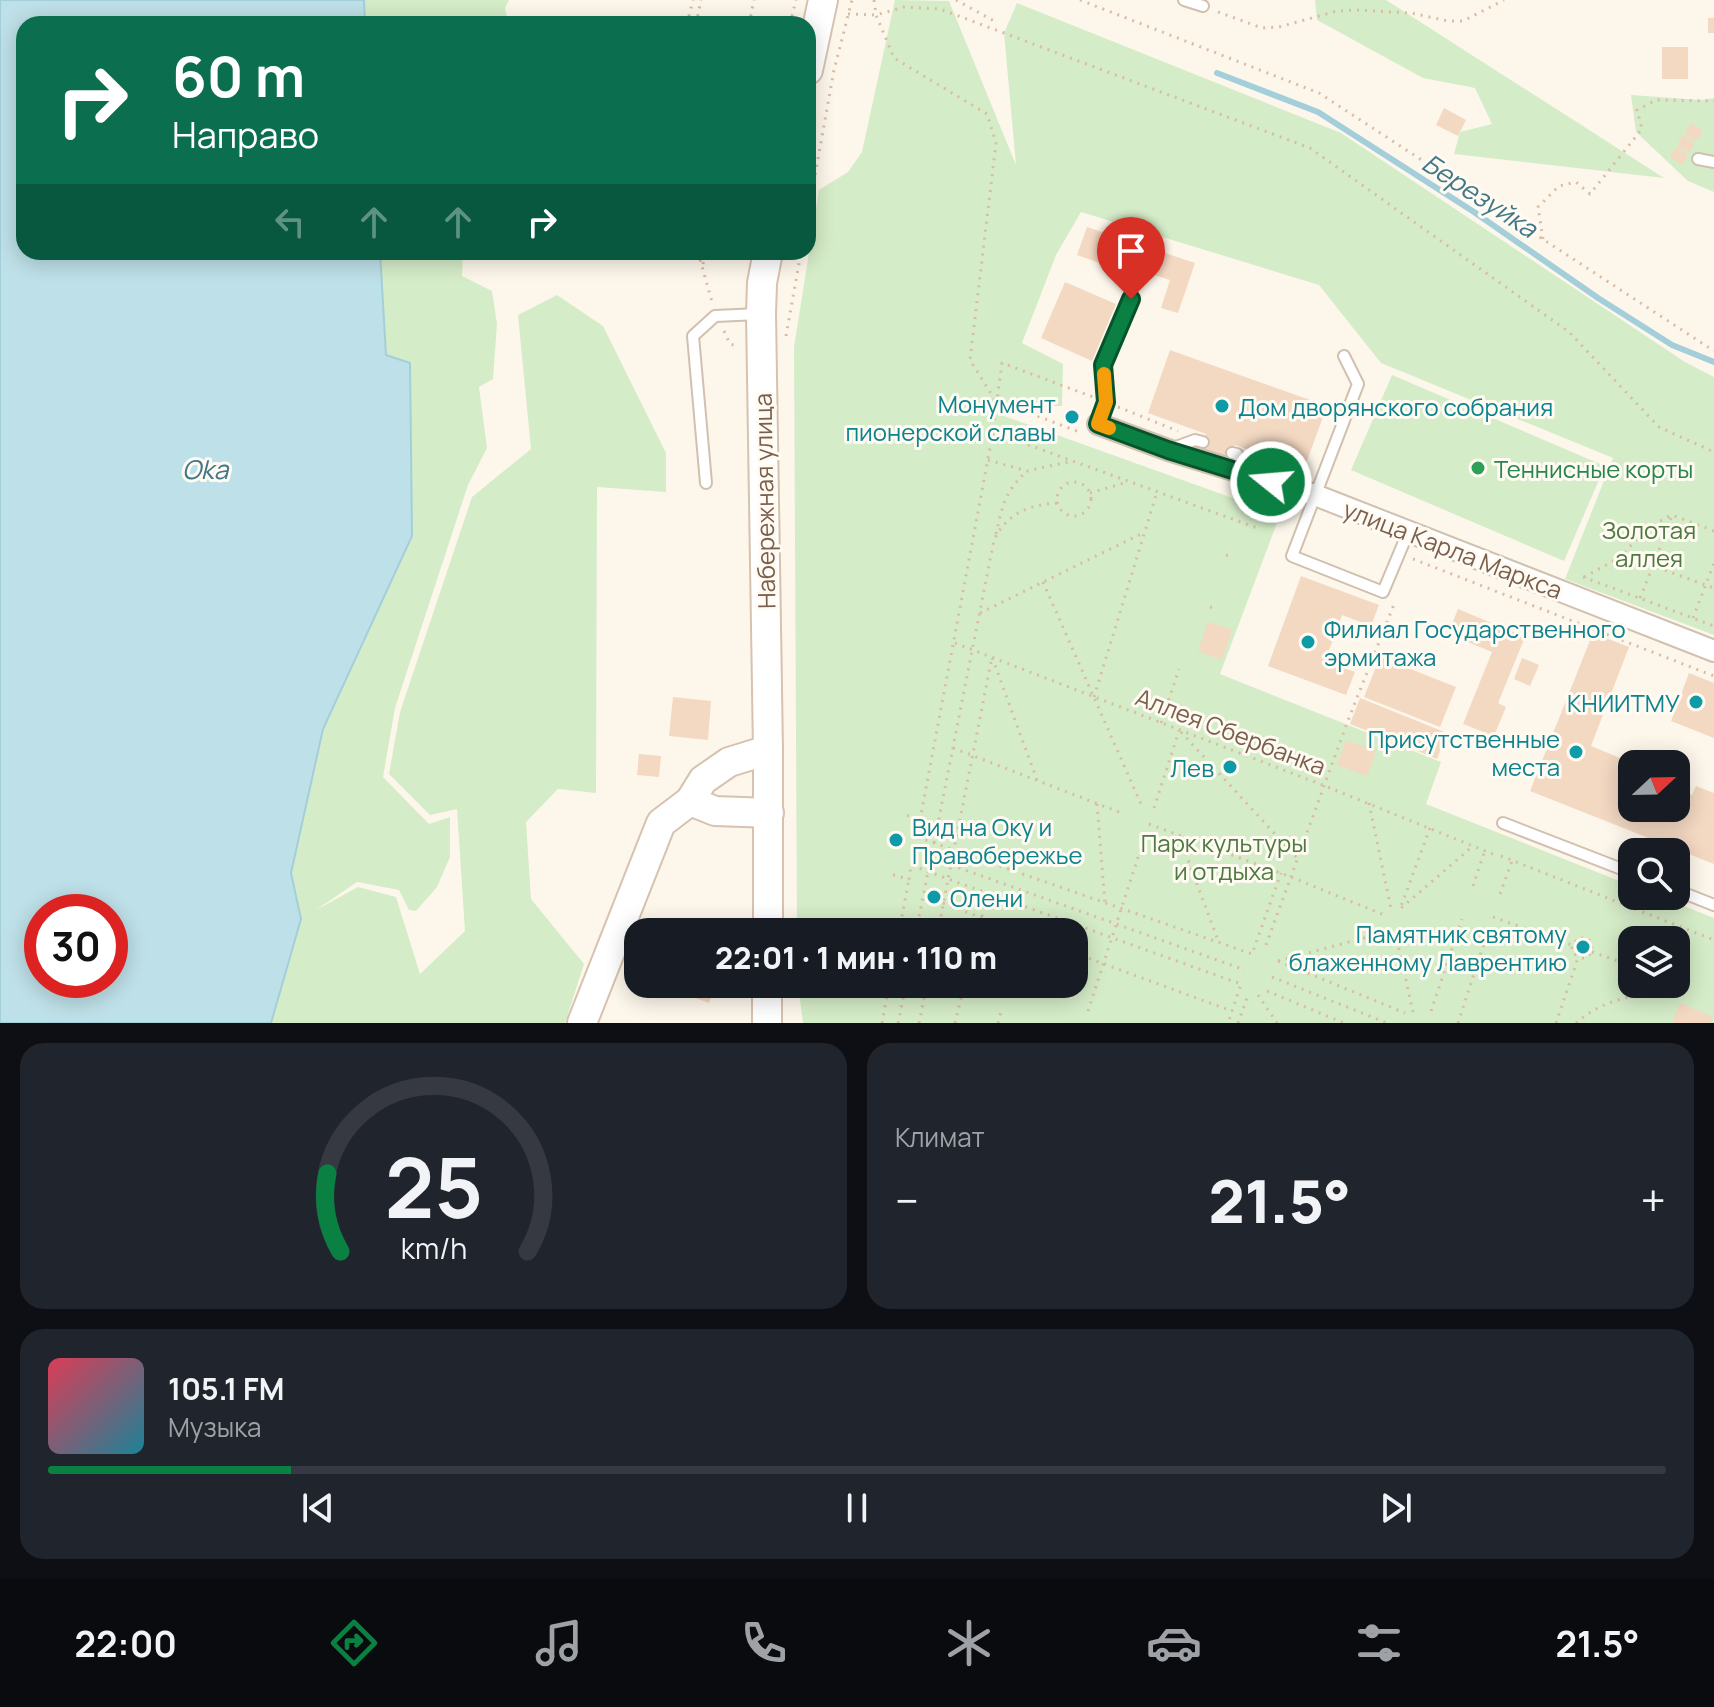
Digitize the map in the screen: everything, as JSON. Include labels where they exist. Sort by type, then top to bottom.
[{"type":"main road","points":[[816,33],[823,0]]},
{"type":"main road","name":"Набережная улица","points":[[766,260],[761,314],[768,918]]},
{"type":"main road","points":[[582,1023],[661,823],[690,801],[703,780],[729,762],[768,750]]},
{"type":"main road","points":[[690,801],[715,811],[769,813]]},
{"type":"main road","points":[[767,998],[767,1023]]},
{"type":"street","name":"улица Карла Маркса","points":[[1098,424],[1168,450],[1315,495],[1714,651]]},
{"type":"lane","points":[[1184,0],[1203,6]]},
{"type":"lane","points":[[1698,159],[1714,162]]},
{"type":"lane","points":[[1098,424],[1106,402],[1103,365],[1131,299]]},
{"type":"lane","points":[[706,483],[693,336],[715,316],[761,314]]},
{"type":"lane","points":[[1344,356],[1358,384],[1292,556],[1383,592],[1416,533]]},
{"type":"lane","points":[[1168,450],[1195,440],[1203,442]]},
{"type":"lane","points":[[1232,453],[1237,454],[1250,476]]},
{"type":"lane","points":[[1503,823],[1618,868]]},
{"type":"lane","points":[[1690,896],[1714,905]]},
{"type":"path","points":[[816,170],[834,70],[852,0]]},
{"type":"path","points":[[874,0],[876,15],[894,58],[987,114],[996,143],[970,360],[995,400],[1085,434],[1098,424]]},
{"type":"path","points":[[956,0],[996,22]]},
{"type":"path","points":[[1080,0],[1319,93],[1714,351]]},
{"type":"path","points":[[1203,6],[1262,28],[1279,27],[1337,11],[1356,10],[1411,13],[1463,21],[1504,0]]},
{"type":"path","points":[[848,14],[876,15],[904,7],[940,9],[1310,148],[1569,332],[1659,427],[1714,452]]},
{"type":"path","points":[[1543,241],[1538,207],[1559,186],[1576,182],[1590,194],[1642,129],[1637,110],[1656,100],[1714,101]]},
{"type":"path","points":[[703,260],[703,266]]},
{"type":"path","points":[[1100,400],[1002,363],[988,460],[917,837],[1252,954],[1281,873]]},
{"type":"path","points":[[992,436],[993,432],[1257,528]]},
{"type":"path","points":[[988,460],[1027,471],[1072,461]]},
{"type":"path","points":[[934,843],[1002,505],[1012,484],[1027,471]]},
{"type":"path","points":[[1090,493],[1129,481]]},
{"type":"path","points":[[1068,484],[1081,484],[1090,493],[1090,506],[1080,515],[1067,515],[1057,503],[1058,493],[1068,484]]},
{"type":"path","points":[[1094,697],[1157,492]]},
{"type":"path","points":[[994,540],[1001,526],[1020,510],[1057,503]]},
{"type":"path","points":[[1640,598],[1672,515]]},
{"type":"path","points":[[1584,577],[1621,557],[1644,530],[1672,515],[1714,531]]},
{"type":"path","points":[[979,613],[1145,532]]},
{"type":"path","points":[[1416,533],[1413,559],[1714,676]]},
{"type":"path","points":[[1226,555],[1232,557]]},
{"type":"path","points":[[1693,618],[1714,563]]},
{"type":"path","points":[[1653,566],[1714,588]]},
{"type":"path","points":[[1043,582],[1141,804]]},
{"type":"path","points":[[1266,945],[1347,723],[1396,600]]},
{"type":"path","name":"Аллея Сбербанка","points":[[953,642],[1495,855]]},
{"type":"path","points":[[940,918],[992,657]]},
{"type":"path","points":[[992,657],[1037,780]]},
{"type":"path","points":[[1161,724],[1179,669]]},
{"type":"path","points":[[1154,808],[1179,731],[1298,859]]},
{"type":"path","points":[[953,748],[1124,814]]},
{"type":"path","points":[[1369,803],[1391,909]]},
{"type":"path","points":[[1097,804],[1105,903]]},
{"type":"path","points":[[903,814],[920,820]]},
{"type":"path","points":[[1149,824],[1384,915]]},
{"type":"path","points":[[1430,828],[1400,909],[1473,846]]},
{"type":"path","points":[[1088,1011],[1145,836]]},
{"type":"path","points":[[1179,836],[1219,943]]},
{"type":"path","points":[[1473,886],[1485,850]]},
{"type":"path","points":[[1501,856],[1714,940]]},
{"type":"path","points":[[1500,894],[1512,861]]},
{"type":"path","points":[[902,918],[911,865],[1241,984],[1228,1022],[1218,1023]]},
{"type":"path","points":[[951,865],[1245,970]]},
{"type":"path","points":[[919,918],[928,872]]},
{"type":"path","points":[[893,875],[909,879]]},
{"type":"path","points":[[943,903],[982,918],[988,893]]},
{"type":"path","points":[[1493,917],[1572,945]]},
{"type":"path","points":[[1431,1011],[1462,919]]},
{"type":"path","points":[[1458,1023],[1489,928]]},
{"type":"path","points":[[1379,934],[1278,961],[1405,1013]]},
{"type":"path","points":[[1579,938],[1587,938],[1592,944],[1592,952],[1586,958],[1578,958],[1572,951],[1572,945],[1579,938]]},
{"type":"path","points":[[1397,940],[1413,1012]]},
{"type":"path","points":[[1592,952],[1618,961]]},
{"type":"path","points":[[1088,958],[1232,1011]]},
{"type":"path","points":[[1556,1023],[1578,958]]},
{"type":"path","points":[[1272,977],[1387,1023]]},
{"type":"path","points":[[1267,991],[1344,1023]]},
{"type":"path","points":[[1258,995],[1277,1023]]},
{"type":"path","points":[[882,1023],[886,998]]},
{"type":"path","points":[[898,1023],[903,998]]},
{"type":"path","points":[[919,1023],[924,998]]},
{"type":"path","points":[[955,1023],[961,998]]},
{"type":"path","points":[[1238,1023],[1247,998]]},
{"type":"path","points":[[1576,1023],[1606,1003],[1623,998]]},
{"type":"path","points":[[998,1023],[1002,1008]]},
{"type":"green space","points":[[364,0],[509,0],[505,8],[506,16],[365,16]]},
{"type":"green space","points":[[895,0],[949,1],[1016,165],[1004,33],[1017,3],[1341,133],[1685,362],[1714,377],[1714,635],[1565,579],[1613,458],[1381,363],[1319,285],[1081,212],[1056,255],[1022,343],[1063,364],[1062,406],[976,406],[1280,515],[1220,674],[1441,762],[1426,804],[1618,880],[1618,910],[1690,909],[1714,918],[1714,1023],[803,1023],[800,998],[1088,998],[1088,918],[797,918],[794,347],[808,260],[816,260],[819,190],[848,172],[862,152]]},
{"type":"green space","points":[[1315,0],[1386,0],[1664,178],[1454,154],[1460,132],[1492,124],[1475,88],[1423,78],[1317,20]]},
{"type":"green space","points":[[1631,95],[1701,100],[1714,98],[1714,192],[1688,181],[1636,132]]},
{"type":"green space","points":[[380,260],[463,260],[462,276],[492,291],[497,324],[493,379],[479,387],[487,448],[468,485],[395,708],[383,777],[429,824],[450,817],[450,857],[437,887],[416,911],[409,910],[399,890],[357,882],[316,910],[358,887],[396,897],[420,974],[465,931],[457,809],[430,815],[389,774],[400,712],[472,497],[531,449],[518,315],[557,295],[603,326],[666,453],[666,492],[597,487],[596,793],[558,789],[526,822],[531,899],[584,964],[565,1023],[271,1023],[301,919],[291,873],[323,729],[412,536],[386,355]]},
{"type":"green space","name":"Теннисные корты","points":[[1392,375],[1605,466],[1564,561],[1351,470]]},
{"type":"water","name":"Oka","points":[[0,0],[364,0],[365,16],[16,16],[16,260],[380,260],[386,355],[410,363],[412,536],[323,729],[291,873],[301,919],[271,1023],[0,1023]]},
{"type":"building","points":[[1708,18],[1714,18],[1714,33],[1708,33]]},
{"type":"building","points":[[1662,47],[1688,47],[1688,79],[1662,79]]},
{"type":"building","points":[[1444,108],[1466,120],[1458,136],[1436,125]]},
{"type":"building","points":[[1691,123],[1703,131],[1696,141],[1684,134]]},
{"type":"building","points":[[1683,135],[1695,143],[1689,153],[1677,145]]},
{"type":"building","points":[[1676,147],[1688,155],[1682,165],[1670,157]]},
{"type":"building","points":[[1087,227],[1195,263],[1178,313],[1161,308],[1170,280],[1124,265],[1122,271],[1077,255]]},
{"type":"building","points":[[1065,282],[1116,304],[1092,361],[1041,338]]},
{"type":"building","points":[[1170,350],[1327,406],[1304,469],[1235,445],[1231,458],[1201,448],[1206,434],[1148,413]]},
{"type":"building","points":[[1301,576],[1379,605],[1371,626],[1342,615],[1325,661],[1355,672],[1346,695],[1268,666]]},
{"type":"building","points":[[1458,609],[1525,637],[1498,703],[1506,707],[1494,736],[1463,724],[1492,652],[1448,634]]},
{"type":"building","points":[[1208,622],[1232,630],[1222,660],[1198,651]]},
{"type":"building","name":"Присутственные места","points":[[1593,633],[1629,647],[1591,746],[1618,757],[1618,822],[1690,822],[1690,794],[1696,786],[1714,793],[1714,864],[1690,854],[1690,838],[1648,838],[1530,791]]},
{"type":"building","points":[[1380,657],[1456,687],[1440,727],[1364,697]]},
{"type":"building","points":[[1522,658],[1539,665],[1530,686],[1514,679]]},
{"type":"building","name":"КНИИТМУ","points":[[1689,673],[1714,683],[1714,738],[1671,721]]},
{"type":"building","points":[[673,697],[711,701],[708,740],[669,736]]},
{"type":"building","points":[[1360,698],[1447,733],[1437,759],[1350,724]]},
{"type":"building","points":[[1346,740],[1376,751],[1367,776],[1337,765]]},
{"type":"building","points":[[639,754],[661,756],[659,777],[637,775]]},
{"type":"building","points":[[1680,1003],[1713,1017],[1710,1023],[1672,1023]]},
{"type":"waterway","name":"Березуйка","points":[[1217,73],[1318,112],[1672,345],[1714,362]]},
{"type":"slow traffic","points":[[1104,374],[1106,402],[1098,424],[1109,428]]},
{"type":"place","name":"Дом дворянского собрания","points":[[1222,406]]},
{"type":"place","name":"Монумент пионерской славы","points":[[1072,417]]},
{"type":"place","name":"Теннисные корты","points":[[1478,468]]},
{"type":"place","name":"Филиал Государственного эрмитажа","points":[[1308,642]]},
{"type":"place","name":"КНИИТМУ","points":[[1696,702]]},
{"type":"place","name":"Присутственные места","points":[[1576,752]]},
{"type":"place","name":"Лев","points":[[1230,767]]},
{"type":"place","name":"Вид на Оку и Правобережье","points":[[896,840]]},
{"type":"place","name":"Олени","points":[[934,897]]},
{"type":"place","name":"Памятник святому блаженному Лаврентию","points":[[1583,947]]},
{"type":"route","points":[[1131,299],[1103,365],[1106,402],[1098,424],[1168,450],[1271,482]]},
{"type":"park label","name":"Золотая аллея","points":[[1649,543]]},
{"type":"park label","name":"Парк культуры и отдыха","points":[[1224,856]]}]
